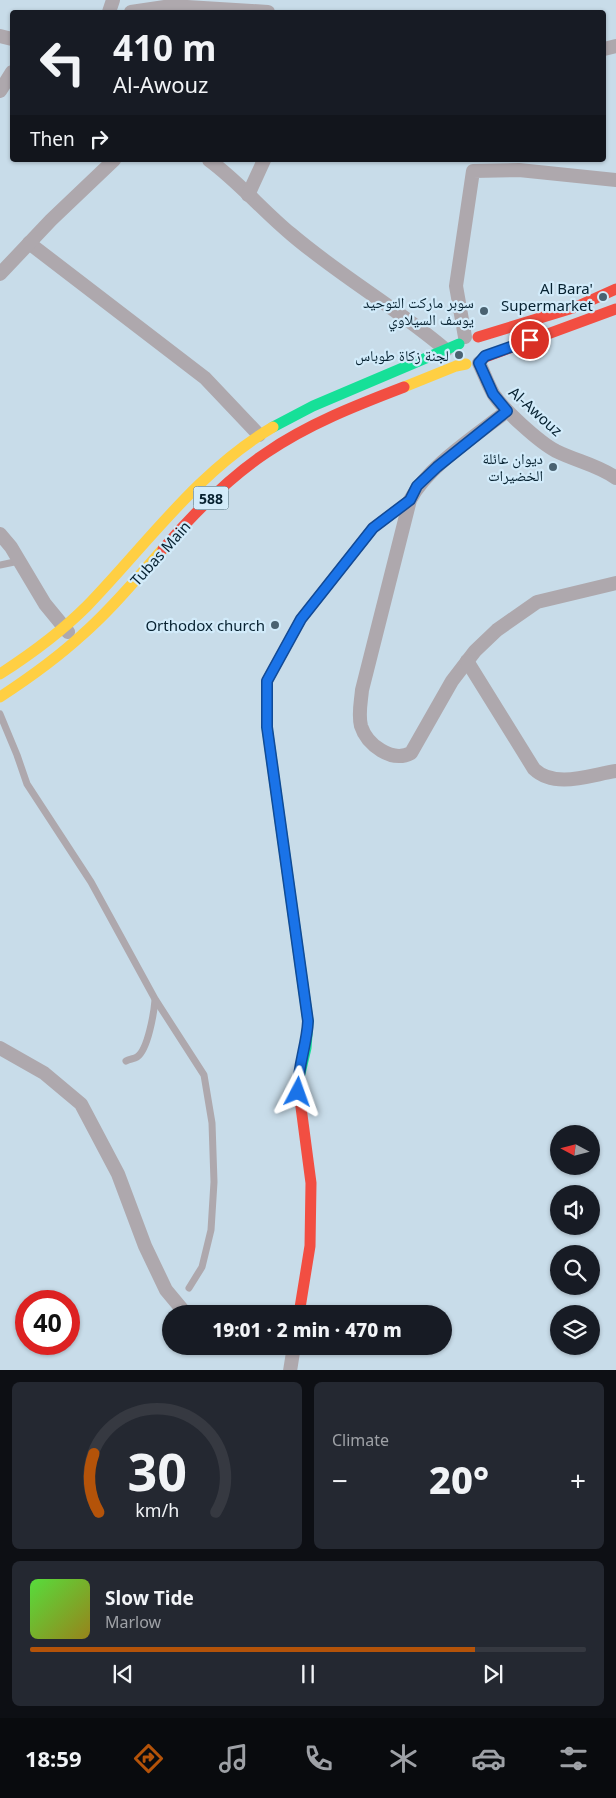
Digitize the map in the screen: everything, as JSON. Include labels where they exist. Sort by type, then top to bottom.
[{"type":"main road","name":"Tubas Main","points":[[0,674],[25,659],[95,598],[163,520],[208,475],[259,435],[317,403],[462,342],[576,307],[616,289]]},
{"type":"main road","name":"Tubas Main","points":[[0,697],[35,674],[75,642],[105,613],[174,535],[218,491],[274,448],[328,419],[456,366],[477,361],[514,344],[586,322],[616,309]]},
{"type":"main road","points":[[482,339],[486,347],[477,361],[458,353],[462,342],[482,339]]},
{"type":"main road","points":[[300,1305],[310,1246],[311,1183],[298,1082],[307,1041],[308,1021],[267,727],[267,681],[301,619],[367,535],[373,528],[410,500]]},
{"type":"street","points":[[144,10],[171,6],[236,10]]},
{"type":"street","points":[[0,91],[10,75]]},
{"type":"street","points":[[0,274],[112,162]]},
{"type":"street","points":[[211,162],[291,234],[360,287],[424,332],[462,342],[456,286],[474,171],[519,170],[616,180]]},
{"type":"street","points":[[248,195],[263,162]]},
{"type":"street","points":[[29,243],[205,378],[259,435]]},
{"type":"street","name":"Al-Awouz","points":[[477,361],[493,394],[507,411],[555,450],[607,472],[616,478]]},
{"type":"street","points":[[507,411],[437,467],[417,486],[410,500],[362,690],[359,715],[361,727],[366,738],[379,749],[394,757],[403,757],[411,753],[452,681],[475,651],[497,630],[537,602],[616,583]]},
{"type":"street","points":[[0,534],[11,547],[46,604],[75,642]]},
{"type":"street","points":[[468,661],[534,769],[539,774],[547,778],[560,780],[616,771]]},
{"type":"street","points":[[0,1048],[44,1073],[81,1104],[118,1174],[149,1255],[166,1290],[178,1305]]},
{"type":"street","points":[[290,1370],[292,1355]]},
{"type":"lane","points":[[0,565],[19,561]]},
{"type":"lane","points":[[0,714],[18,755],[27,784],[91,882],[155,999],[204,1075],[212,1123],[214,1182],[210,1230],[202,1267],[189,1288]]},
{"type":"lane","points":[[126,1061],[138,1056],[144,1047],[154,1014],[155,999]]},
{"type":"traffic: fast","points":[[273,427],[313,406],[459,344]]},
{"type":"traffic: fast","points":[[267,709],[267,727],[308,1021],[306,1048],[298,1082],[299,1092]]},
{"type":"traffic: slow","points":[[404,387],[456,366],[466,364]]},
{"type":"traffic: slow","points":[[0,674],[23,659],[77,616],[197,487],[246,445],[273,427]]},
{"type":"traffic: slow","points":[[0,697],[53,660],[93,625],[163,549]]},
{"type":"traffic: jam","points":[[478,337],[576,307],[616,289]]},
{"type":"traffic: jam","points":[[485,357],[616,309]]},
{"type":"traffic: jam","points":[[163,549],[212,497],[266,453],[316,424],[404,387]]},
{"type":"traffic: jam","points":[[267,709],[267,681],[301,619],[373,528],[410,500]]},
{"type":"traffic: jam","points":[[299,1092],[311,1183],[310,1246],[300,1305]]},
{"type":"place","name":"Al Bara' Supermarket","points":[[603,297]]},
{"type":"place","name":"سوبر ماركت التوحيد يوسف السيلاوي","points":[[484,311]]},
{"type":"place","name":"لجنة زكاة طوباس","points":[[459,355]]},
{"type":"place","name":"ديوان عائلة الخضيرات","points":[[553,467]]},
{"type":"place","name":"Orthodox church","points":[[275,625]]},
{"type":"route","points":[[298,1092],[299,1071],[308,1034],[307,1005],[267,727],[267,681],[301,619],[373,528],[410,500],[417,486],[437,467],[507,411],[493,394],[479,363],[485,356],[514,344],[530,340]]}]
